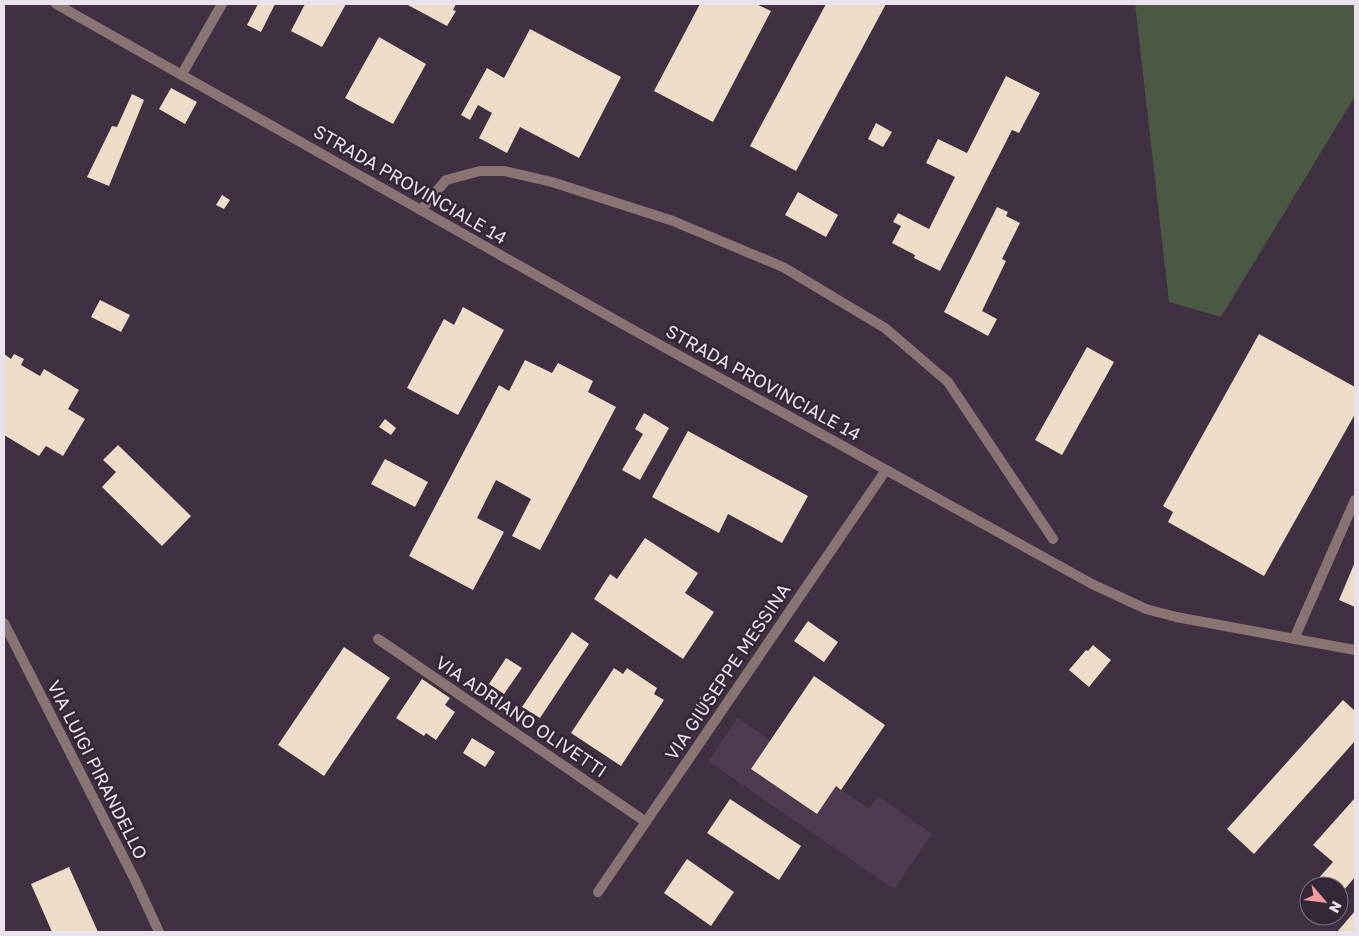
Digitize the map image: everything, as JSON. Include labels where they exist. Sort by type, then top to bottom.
[{"type":"street","name":"STRADA PROVINCIALE 14","points":[[56,4],[1092,584],[1146,609],[1215,626],[1355,650]]},
{"type":"street","points":[[182,74],[222,4]]},
{"type":"street","points":[[421,210],[446,180],[480,170],[504,171],[552,182],[673,221],[783,267],[885,328],[948,382],[1053,539]]},
{"type":"street","name":"VIA GIUSEPPE MESSINA","points":[[598,892],[886,470]]},
{"type":"street","points":[[1294,639],[1355,500]]},
{"type":"street","name":"VIA LUIGI PIRANDELLO","points":[[4,623],[136,882],[159,932]]},
{"type":"street","name":"VIA ADRIANO OLIVETTI","points":[[378,639],[646,822]]},
{"type":"shaded area","points":[[738,718],[869,809],[878,796],[932,834],[894,889],[708,761]]},
{"type":"green space","points":[[1135,4],[1355,4],[1355,96],[1221,317],[1169,302]]},
{"type":"building","points":[[258,4],[275,4],[261,32],[247,25]]},
{"type":"building","points":[[305,4],[346,4],[322,47],[291,31]]},
{"type":"building","points":[[406,4],[456,4],[453,10],[456,11],[447,26]]},
{"type":"building","points":[[700,4],[756,4],[771,11],[713,122],[654,91]]},
{"type":"building","points":[[826,4],[886,4],[796,171],[750,146]]},
{"type":"building","points":[[530,29],[621,77],[579,158],[520,127],[507,153],[479,138],[492,113],[478,105],[470,120],[461,115],[487,68],[504,78]]},
{"type":"building","points":[[379,37],[426,64],[393,124],[345,98]]},
{"type":"building","points":[[1006,76],[1040,93],[1019,133],[1012,130],[940,271],[914,258],[915,255],[892,243],[901,226],[893,222],[898,213],[929,229],[955,177],[926,163],[938,139],[967,153]]},
{"type":"building","points":[[171,88],[197,102],[185,124],[159,109]]},
{"type":"building","points":[[132,94],[144,100],[109,186],[87,177],[112,126],[117,127]]},
{"type":"building","points":[[876,123],[892,132],[883,147],[868,139]]},
{"type":"building","points":[[798,192],[838,215],[826,237],[785,215]]},
{"type":"building","points":[[222,195],[230,200],[224,209],[216,205]]},
{"type":"building","points":[[997,207],[1008,212],[1006,216],[1020,223],[1002,259],[1006,261],[982,311],[997,319],[988,336],[944,312]]},
{"type":"building","points":[[100,300],[130,315],[121,332],[91,317]]},
{"type":"building","points":[[463,307],[504,330],[458,415],[407,388],[444,319],[454,325]]},
{"type":"building","points":[[1259,334],[1355,387],[1355,414],[1264,576],[1168,522],[1173,512],[1163,506]]},
{"type":"building","points":[[1087,347],[1114,362],[1062,455],[1035,440]]},
{"type":"building","points":[[4,354],[11,359],[14,354],[24,359],[21,365],[40,376],[44,369],[79,390],[68,409],[85,419],[63,456],[46,446],[39,456],[4,435]]},
{"type":"building","points":[[525,360],[552,373],[558,363],[593,381],[588,392],[616,407],[540,550],[512,536],[531,499],[496,480],[477,518],[504,532],[473,590],[409,556],[499,385],[509,391]]},
{"type":"building","points":[[644,413],[669,428],[640,480],[622,470],[643,434],[635,429]]},
{"type":"building","points":[[385,419],[396,428],[391,435],[379,427]]},
{"type":"building","points":[[688,431],[808,496],[782,543],[728,514],[719,533],[652,497]]},
{"type":"building","points":[[118,445],[191,516],[162,546],[102,487],[116,472],[103,460]]},
{"type":"building","points":[[385,459],[428,482],[415,507],[371,484]]},
{"type":"building","points":[[645,538],[698,573],[685,593],[714,612],[683,659],[594,599],[610,574],[617,579]]},
{"type":"building","points":[[1355,562],[1355,607],[1339,600]]},
{"type":"building","points":[[808,621],[838,642],[824,662],[794,641]]},
{"type":"building","points":[[572,632],[589,644],[540,718],[522,707]]},
{"type":"building","points":[[1093,645],[1111,660],[1089,687],[1069,670],[1086,650],[1088,651]]},
{"type":"building","points":[[344,647],[390,678],[324,776],[278,745]]},
{"type":"building","points":[[506,658],[522,668],[504,694],[489,684]]},
{"type":"building","points":[[614,668],[623,674],[627,668],[657,688],[654,694],[664,700],[621,766],[571,733]]},
{"type":"building","points":[[814,676],[885,725],[841,790],[836,786],[817,814],[751,769]]},
{"type":"building","points":[[422,679],[450,698],[445,705],[455,712],[436,740],[426,733],[424,736],[396,718]]},
{"type":"building","points":[[701,696],[712,702],[706,711],[696,705]]},
{"type":"building","points":[[1343,700],[1355,711],[1355,741],[1254,854],[1227,829]]},
{"type":"building","points":[[472,738],[495,752],[485,767],[463,753]]},
{"type":"building","points":[[1355,798],[1355,877],[1349,884],[1349,876],[1321,876],[1333,862],[1313,845]]},
{"type":"building","points":[[730,799],[801,846],[779,880],[707,833]]},
{"type":"building","points":[[687,859],[734,892],[711,926],[664,893]]},
{"type":"building","points":[[69,867],[98,932],[52,932],[31,884]]},
{"type":"building","points":[[1355,911],[1355,932],[1337,932],[1342,926],[1349,926],[1349,918]]}]
